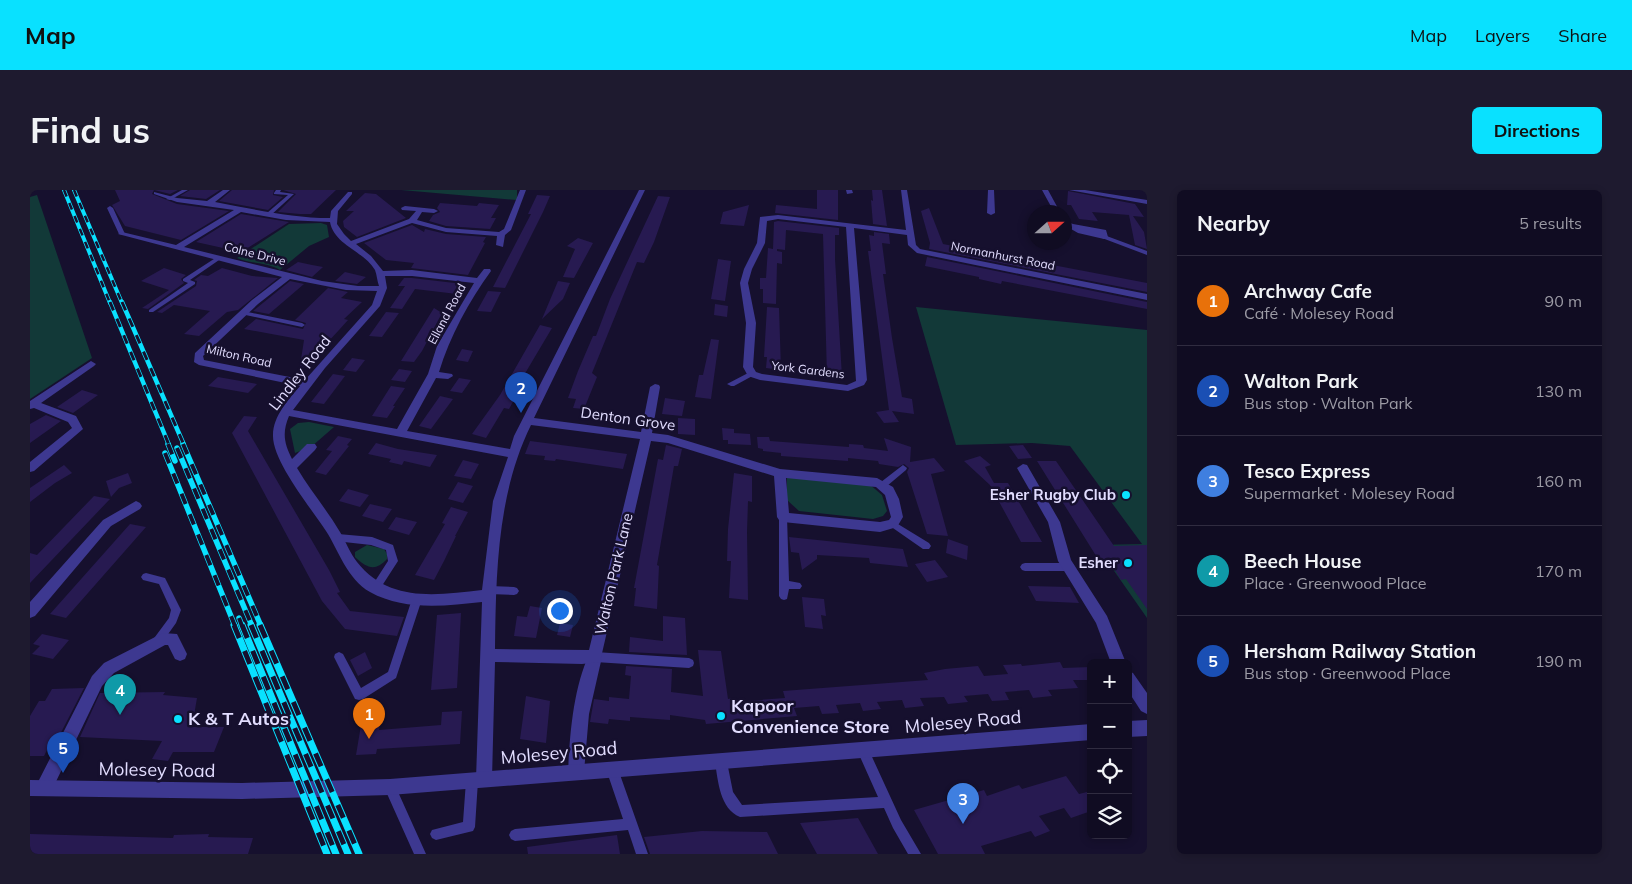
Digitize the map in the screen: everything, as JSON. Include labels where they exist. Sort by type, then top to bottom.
[{"type":"street","points":[[208,204],[227,190]]},
{"type":"street","points":[[412,221],[446,230],[501,234],[507,230],[523,190]]},
{"type":"street","points":[[478,780],[488,656],[489,593],[499,501],[513,454],[528,421],[642,190]]},
{"type":"street","name":"Normanhurst Road","points":[[904,190],[914,248],[923,253],[1147,297]]},
{"type":"street","points":[[990,190],[991,213]]},
{"type":"street","points":[[1045,190],[1053,205]]},
{"type":"street","points":[[1072,190],[1147,202]]},
{"type":"street","points":[[156,193],[168,200],[241,209],[299,221],[331,220]]},
{"type":"street","points":[[331,220],[341,201],[350,193]]},
{"type":"street","points":[[405,208],[434,210]]},
{"type":"street","points":[[179,246],[241,209]]},
{"type":"street","points":[[350,244],[412,221],[421,209]]},
{"type":"street","name":"York Gardens","points":[[850,226],[862,380],[860,383],[848,388],[760,377],[752,374],[748,367],[751,323],[744,283],[748,269],[761,243],[764,219],[778,217],[911,233]]},
{"type":"street","points":[[331,220],[334,227],[350,244],[376,264],[382,274]]},
{"type":"street","points":[[1072,226],[1080,231],[1104,237]]},
{"type":"street","name":"Colne Drive","points":[[122,234],[179,246],[288,276],[348,290],[383,288]]},
{"type":"street","points":[[500,245],[501,234]]},
{"type":"street","name":"Elland Road","points":[[400,434],[434,374],[442,346],[478,281],[487,271]]},
{"type":"street","name":"Elland Road","points":[[382,274],[412,273],[478,281]]},
{"type":"street","name":"Lindley Road","points":[[382,274],[382,296],[376,306],[308,384],[287,412],[279,427],[279,443],[291,468],[338,538],[354,568],[375,589],[417,599],[445,600],[489,593]]},
{"type":"street","name":"Milton Road","points":[[288,276],[243,313],[198,355],[199,362],[308,384]]},
{"type":"street","points":[[31,405],[91,364]]},
{"type":"street","points":[[434,374],[448,376]]},
{"type":"street","name":"Walton Park Lane","points":[[576,772],[576,753],[588,678],[595,657],[646,436],[655,386]]},
{"type":"street","points":[[30,468],[78,428],[72,419],[31,405]]},
{"type":"street","points":[[287,412],[513,454]]},
{"type":"street","name":"Denton Grove","points":[[528,421],[668,439],[780,473],[873,481],[884,484]]},
{"type":"street","points":[[291,468],[311,447]]},
{"type":"street","points":[[1023,468],[1054,522],[1065,561],[1102,620],[1117,659]]},
{"type":"street","points":[[780,473],[783,517],[880,526],[893,524],[897,517],[890,490],[884,484]]},
{"type":"street","points":[[30,612],[108,523],[136,507]]},
{"type":"street","points":[[37,788],[97,681],[109,668],[163,639],[172,639],[180,654]]},
{"type":"street","points":[[488,656],[514,653],[558,658],[595,657]]},
{"type":"street","points":[[1132,684],[1147,706]]},
{"type":"street","points":[[1132,729],[1147,728]]},
{"type":"street","name":"Molesey Road","points":[[37,788],[242,791],[390,788],[1087,732]]},
{"type":"lane","points":[[168,200],[186,190]]},
{"type":"lane","points":[[269,214],[295,194],[276,193],[279,190]]},
{"type":"lane","points":[[110,208],[122,234]]},
{"type":"lane","points":[[1104,237],[1147,253]]},
{"type":"lane","points":[[151,311],[194,283],[185,280],[219,258]]},
{"type":"lane","points":[[243,313],[302,325]]},
{"type":"lane","points":[[731,384],[752,374]]},
{"type":"lane","points":[[884,484],[903,468]]},
{"type":"lane","points":[[783,517],[784,596]]},
{"type":"lane","points":[[893,524],[926,546]]},
{"type":"lane","points":[[338,538],[372,541],[390,548],[393,561],[375,589]]},
{"type":"lane","points":[[1025,567],[1070,567]]},
{"type":"lane","points":[[146,577],[162,581],[176,610],[173,620],[156,643]]},
{"type":"lane","points":[[785,585],[797,586]]},
{"type":"lane","points":[[489,593],[514,591]]},
{"type":"lane","points":[[340,658],[359,695],[392,675],[417,599]]},
{"type":"lane","points":[[595,657],[690,662]]},
{"type":"lane","points":[[863,750],[897,824],[916,854]]},
{"type":"lane","points":[[721,762],[727,794],[733,806],[740,811],[887,802]]},
{"type":"lane","points":[[612,769],[642,854]]},
{"type":"lane","points":[[436,834],[469,827],[478,780]]},
{"type":"lane","points":[[390,788],[420,854]]},
{"type":"lane","points":[[515,836],[631,824]]},
{"type":"green space","points":[[401,190],[517,190],[517,200]]},
{"type":"green space","points":[[37,195],[92,358],[30,399],[30,197]]},
{"type":"green space","points":[[321,223],[327,225],[329,237],[309,246],[280,270],[275,267],[237,258],[289,224]]},
{"type":"green space","name":"Esher Rugby Club","points":[[916,307],[1147,330],[1147,618],[1096,545],[1142,544],[1070,446],[1032,443],[956,445]]},
{"type":"green space","points":[[309,422],[334,427],[311,447],[295,453],[290,429],[298,423]]},
{"type":"green space","points":[[787,477],[868,483],[882,495],[887,511],[883,516],[873,519],[799,511],[787,500]]},
{"type":"green space","points":[[367,545],[384,549],[387,559],[375,567],[363,564],[355,557],[355,552]]},
{"type":"building","points":[[115,190],[154,190],[152,194],[177,204],[229,211],[181,240],[125,226],[112,205],[120,201]]},
{"type":"building","points":[[154,190],[178,190],[170,194]]},
{"type":"building","points":[[190,190],[220,190],[206,199],[180,196]]},
{"type":"building","points":[[232,190],[274,190],[273,195],[283,197],[268,210],[219,201]]},
{"type":"building","points":[[283,190],[336,190],[311,214],[300,214],[278,212],[296,194]]},
{"type":"building","points":[[817,190],[838,190],[838,220],[775,213],[776,205],[817,209]]},
{"type":"building","points":[[872,190],[882,190],[887,226],[873,224]]},
{"type":"building","points":[[1068,191],[1135,204],[1144,217],[1133,216],[1144,232],[1147,249],[1135,245],[1129,215],[1092,212],[1098,221],[1079,219],[1072,205],[1067,205]]},
{"type":"building","points":[[365,193],[376,194],[406,218],[357,237],[344,227],[343,221],[354,211],[346,211]]},
{"type":"building","points":[[537,195],[550,196],[505,288],[493,287],[531,214],[528,214]]},
{"type":"building","points":[[658,196],[670,197],[654,242],[644,263],[637,262],[592,373],[597,377],[584,409],[573,408],[576,399],[568,398],[578,371],[593,336],[596,336],[610,299]]},
{"type":"building","points":[[440,203],[477,206],[479,203],[499,205],[491,218],[496,218],[490,229],[446,226],[429,221],[433,215],[440,212],[437,208]]},
{"type":"building","points":[[749,205],[744,226],[720,224],[723,212]]},
{"type":"building","points":[[929,208],[943,244],[1147,283],[1147,292],[929,249],[930,243],[921,211]]},
{"type":"building","points":[[241,214],[289,222],[241,252],[196,242]]},
{"type":"building","points":[[774,222],[839,228],[839,235],[835,235],[835,259],[842,377],[827,375],[823,234],[786,230],[785,250],[777,249],[777,251],[782,252],[782,264],[777,263],[776,304],[763,303],[763,289],[760,289],[760,278],[766,278],[768,248],[773,249]]},
{"type":"building","points":[[412,225],[424,232],[425,229],[446,234],[486,237],[483,242],[485,243],[468,275],[411,268],[414,263],[386,260],[364,243]]},
{"type":"building","points":[[874,232],[889,234],[890,244],[882,243],[886,274],[883,274],[902,397],[912,399],[914,414],[892,411],[899,422],[884,423],[876,412],[889,410],[868,251],[871,251],[869,235],[874,236]]},
{"type":"building","points":[[578,238],[593,243],[574,278],[563,277],[575,249],[567,246]]},
{"type":"building","points":[[927,257],[1147,302],[1147,309],[1002,281],[1001,284],[979,279],[979,277],[925,266]]},
{"type":"building","points":[[718,259],[731,261],[725,301],[711,299]]},
{"type":"building","points":[[298,262],[323,267],[312,277],[286,270]]},
{"type":"building","points":[[164,268],[186,275],[181,279],[184,283],[148,309],[142,308],[169,290],[141,281]]},
{"type":"building","points":[[222,268],[252,276],[278,278],[238,310],[227,312],[199,336],[184,334],[210,311],[174,305],[162,313],[157,312],[196,286],[197,281],[194,280],[201,275],[208,276]]},
{"type":"building","points":[[345,272],[366,277],[357,284],[335,281]]},
{"type":"building","points":[[404,278],[463,284],[457,294],[415,289],[402,309],[390,308],[405,286],[398,286]]},
{"type":"building","points":[[290,281],[304,284],[269,314],[253,311]]},
{"type":"building","points":[[558,281],[570,283],[563,299],[542,319]]},
{"type":"building","points":[[328,288],[348,292],[341,298],[362,302],[344,319],[348,320],[326,344],[323,344],[299,373],[304,340],[244,329],[256,319],[303,329],[306,323],[295,320]]},
{"type":"building","points":[[488,291],[501,292],[491,312],[477,311]]},
{"type":"building","points":[[715,304],[728,306],[727,317],[714,315]]},
{"type":"building","points":[[767,307],[779,308],[781,370],[766,368],[767,357],[764,357]]},
{"type":"building","points":[[434,308],[442,313],[422,351],[414,362],[401,361]]},
{"type":"building","points":[[386,312],[399,313],[382,337],[369,336]]},
{"type":"building","points":[[540,325],[552,328],[511,397],[515,398],[509,409],[504,408],[486,438],[472,434],[500,395]]},
{"type":"building","points":[[711,339],[719,340],[711,399],[695,397],[699,375],[703,375]]},
{"type":"building","points":[[462,349],[473,351],[468,362],[456,360]]},
{"type":"building","points":[[352,358],[365,360],[356,372],[343,370]]},
{"type":"building","points":[[399,369],[412,371],[405,382],[391,380]]},
{"type":"building","points":[[333,374],[345,376],[324,404],[311,402]]},
{"type":"building","points":[[218,377],[257,384],[248,393],[208,386]]},
{"type":"building","points":[[459,378],[471,380],[462,393],[450,391]]},
{"type":"building","points":[[391,386],[405,388],[387,418],[372,416]]},
{"type":"building","points":[[82,390],[98,395],[73,413],[57,407]]},
{"type":"building","points":[[440,396],[453,399],[431,429],[419,426]]},
{"type":"building","points":[[665,398],[685,401],[682,416],[662,414]]},
{"type":"building","points":[[46,415],[61,421],[30,443],[30,424]]},
{"type":"building","points":[[244,416],[257,417],[248,431],[329,570],[340,592],[337,593],[350,611],[404,617],[397,636],[345,629],[322,601],[232,433]]},
{"type":"building","points":[[678,418],[695,419],[695,435],[678,434]]},
{"type":"building","points":[[722,428],[734,429],[734,433],[750,434],[751,445],[728,444],[728,440],[723,440]]},
{"type":"building","points":[[338,436],[352,439],[347,445],[349,446],[326,475],[315,472],[332,451],[326,450]]},
{"type":"building","points":[[757,437],[769,437],[770,441],[849,447],[849,444],[863,445],[864,448],[888,451],[884,438],[911,447],[910,462],[934,458],[945,471],[931,474],[948,536],[927,534],[907,472],[909,468],[904,464],[898,467],[879,464],[878,461],[848,458],[848,461],[781,456],[781,453],[763,451],[763,449],[758,448]]},
{"type":"building","points":[[530,441],[627,454],[623,469],[556,459],[555,461],[544,460],[545,456],[525,454]]},
{"type":"building","points":[[376,443],[398,449],[437,455],[430,467],[404,461],[402,465],[389,462],[391,459],[368,454]]},
{"type":"building","points":[[666,445],[682,449],[678,466],[674,466],[657,565],[659,566],[657,609],[634,606],[636,588],[634,588],[658,459],[663,460]]},
{"type":"building","points":[[1023,445],[1032,458],[1018,459],[1009,446]]},
{"type":"building","points":[[980,456],[991,465],[985,467],[994,483],[1008,483],[1042,542],[1021,542],[990,485],[964,461]]},
{"type":"building","points":[[463,460],[479,464],[471,479],[454,476]]},
{"type":"building","points":[[1037,461],[1056,461],[1114,546],[1147,545],[1147,609],[1126,579],[1121,580],[1113,567],[1103,567]]},
{"type":"building","points":[[64,465],[72,473],[30,502],[30,488]]},
{"type":"building","points":[[128,473],[132,483],[119,488],[111,497],[106,481]]},
{"type":"building","points":[[734,473],[752,476],[752,502],[748,501],[747,532],[748,600],[729,598],[731,561],[727,561],[728,529]]},
{"type":"building","points":[[458,482],[473,486],[463,503],[448,499]]},
{"type":"building","points":[[348,489],[369,495],[360,507],[339,501]]},
{"type":"building","points":[[94,496],[110,499],[30,583],[30,553],[37,555]]},
{"type":"building","points":[[370,504],[392,509],[383,522],[362,516]]},
{"type":"building","points":[[451,507],[468,512],[434,580],[415,575],[445,524],[442,523]]},
{"type":"building","points":[[396,517],[417,522],[409,535],[388,529]]},
{"type":"building","points":[[130,524],[146,527],[66,618],[50,614]]},
{"type":"building","points":[[789,537],[903,549],[908,567],[870,563],[869,558],[817,555],[817,559],[802,570],[799,553],[791,552]]},
{"type":"building","points":[[948,539],[968,546],[967,560],[946,553]]},
{"type":"building","points":[[935,560],[948,577],[927,582],[915,564]]},
{"type":"building","points":[[1028,586],[1070,587],[1079,603],[1036,601]]},
{"type":"building","points":[[802,597],[824,599],[826,616],[821,615],[823,629],[805,627]]},
{"type":"building","points":[[530,606],[542,608],[536,638],[514,636],[517,616],[527,617]]},
{"type":"building","points":[[461,613],[457,688],[431,690],[437,615]]},
{"type":"building","points":[[663,616],[685,618],[687,655],[629,652],[630,637],[663,641]]},
{"type":"building","points":[[560,623],[573,625],[570,637],[557,635]]},
{"type":"building","points":[[42,634],[69,640],[53,659],[32,654],[40,646],[33,644]]},
{"type":"building","points":[[698,650],[721,651],[728,699],[733,698],[734,702],[785,698],[783,691],[928,680],[924,673],[945,669],[978,666],[984,676],[1008,674],[1003,665],[1021,664],[1022,666],[1060,662],[1063,668],[1087,667],[1087,680],[1073,680],[1078,688],[1048,690],[1052,696],[1033,698],[1029,690],[1005,692],[1009,700],[992,701],[988,694],[964,696],[968,702],[948,704],[944,697],[920,698],[924,706],[905,708],[902,700],[877,702],[881,709],[863,711],[860,703],[836,705],[839,713],[822,714],[819,706],[794,708],[797,716],[706,724],[705,720],[670,715],[670,720],[630,717],[630,721],[609,719],[608,724],[590,722],[594,699],[609,701],[609,697],[629,699],[631,676],[625,675],[626,666],[672,669],[671,692],[703,696]]},
{"type":"building","points":[[365,652],[372,668],[358,676],[350,660]]},
{"type":"building","points":[[84,688],[52,750],[47,750],[44,756],[30,756],[30,716],[39,701],[45,701],[52,689]]},
{"type":"building","points":[[165,692],[163,695],[197,698],[192,727],[224,727],[214,752],[173,752],[168,761],[152,759],[162,741],[80,737],[100,693]]},
{"type":"building","points":[[526,696],[550,701],[546,743],[520,739]]},
{"type":"building","points":[[462,711],[460,744],[377,749],[376,754],[356,755],[361,725],[380,723],[379,730],[441,725],[442,712]]},
{"type":"building","points":[[1066,776],[1079,794],[1087,792],[1087,812],[1071,818],[1064,808],[1039,816],[1050,831],[1035,837],[1031,831],[981,846],[985,854],[938,854],[914,810],[984,790],[987,796],[1019,785],[1022,789]]},
{"type":"building","points":[[858,818],[878,854],[817,854],[800,823]]},
{"type":"building","points":[[702,831],[767,832],[778,854],[650,854],[644,837]]},
{"type":"building","points":[[30,834],[173,838],[174,835],[209,834],[208,837],[253,838],[248,854],[30,854]]},
{"type":"building","points":[[617,835],[620,854],[528,854],[527,847]]},
{"type":"railway","points":[[64,190],[110,303]]},
{"type":"railway","points":[[74,190],[122,303]]},
{"type":"railway","points":[[110,302],[169,445]]},
{"type":"railway","points":[[122,302],[184,445]]},
{"type":"railway","points":[[168,444],[175,461]]},
{"type":"railway","points":[[183,444],[261,626]]},
{"type":"railway","points":[[177,448],[252,626]]},
{"type":"railway","points":[[165,453],[235,626]]},
{"type":"railway","points":[[239,618],[242,626]]},
{"type":"railway","points":[[234,625],[327,854]]},
{"type":"railway","points":[[242,625],[336,854]]},
{"type":"railway","points":[[251,625],[348,854]]},
{"type":"railway","points":[[260,625],[359,854]]},
{"type":"place","name":"Walton Park","points":[[521,413]]},
{"type":"place","name":"Esher Rugby Club","points":[[1126,495]]},
{"type":"place","name":"Esher","points":[[1128,563]]},
{"type":"place","name":"Beech House","points":[[120,715]]},
{"type":"place","name":"Kapoor Convenience Store","points":[[721,716]]},
{"type":"place","name":"K & T Autos","points":[[178,719]]},
{"type":"place","name":"Archway Cafe","points":[[369,739]]},
{"type":"place","name":"Hersham Railway Station","points":[[63,773]]},
{"type":"place","name":"Tesco Express","points":[[963,824]]}]
